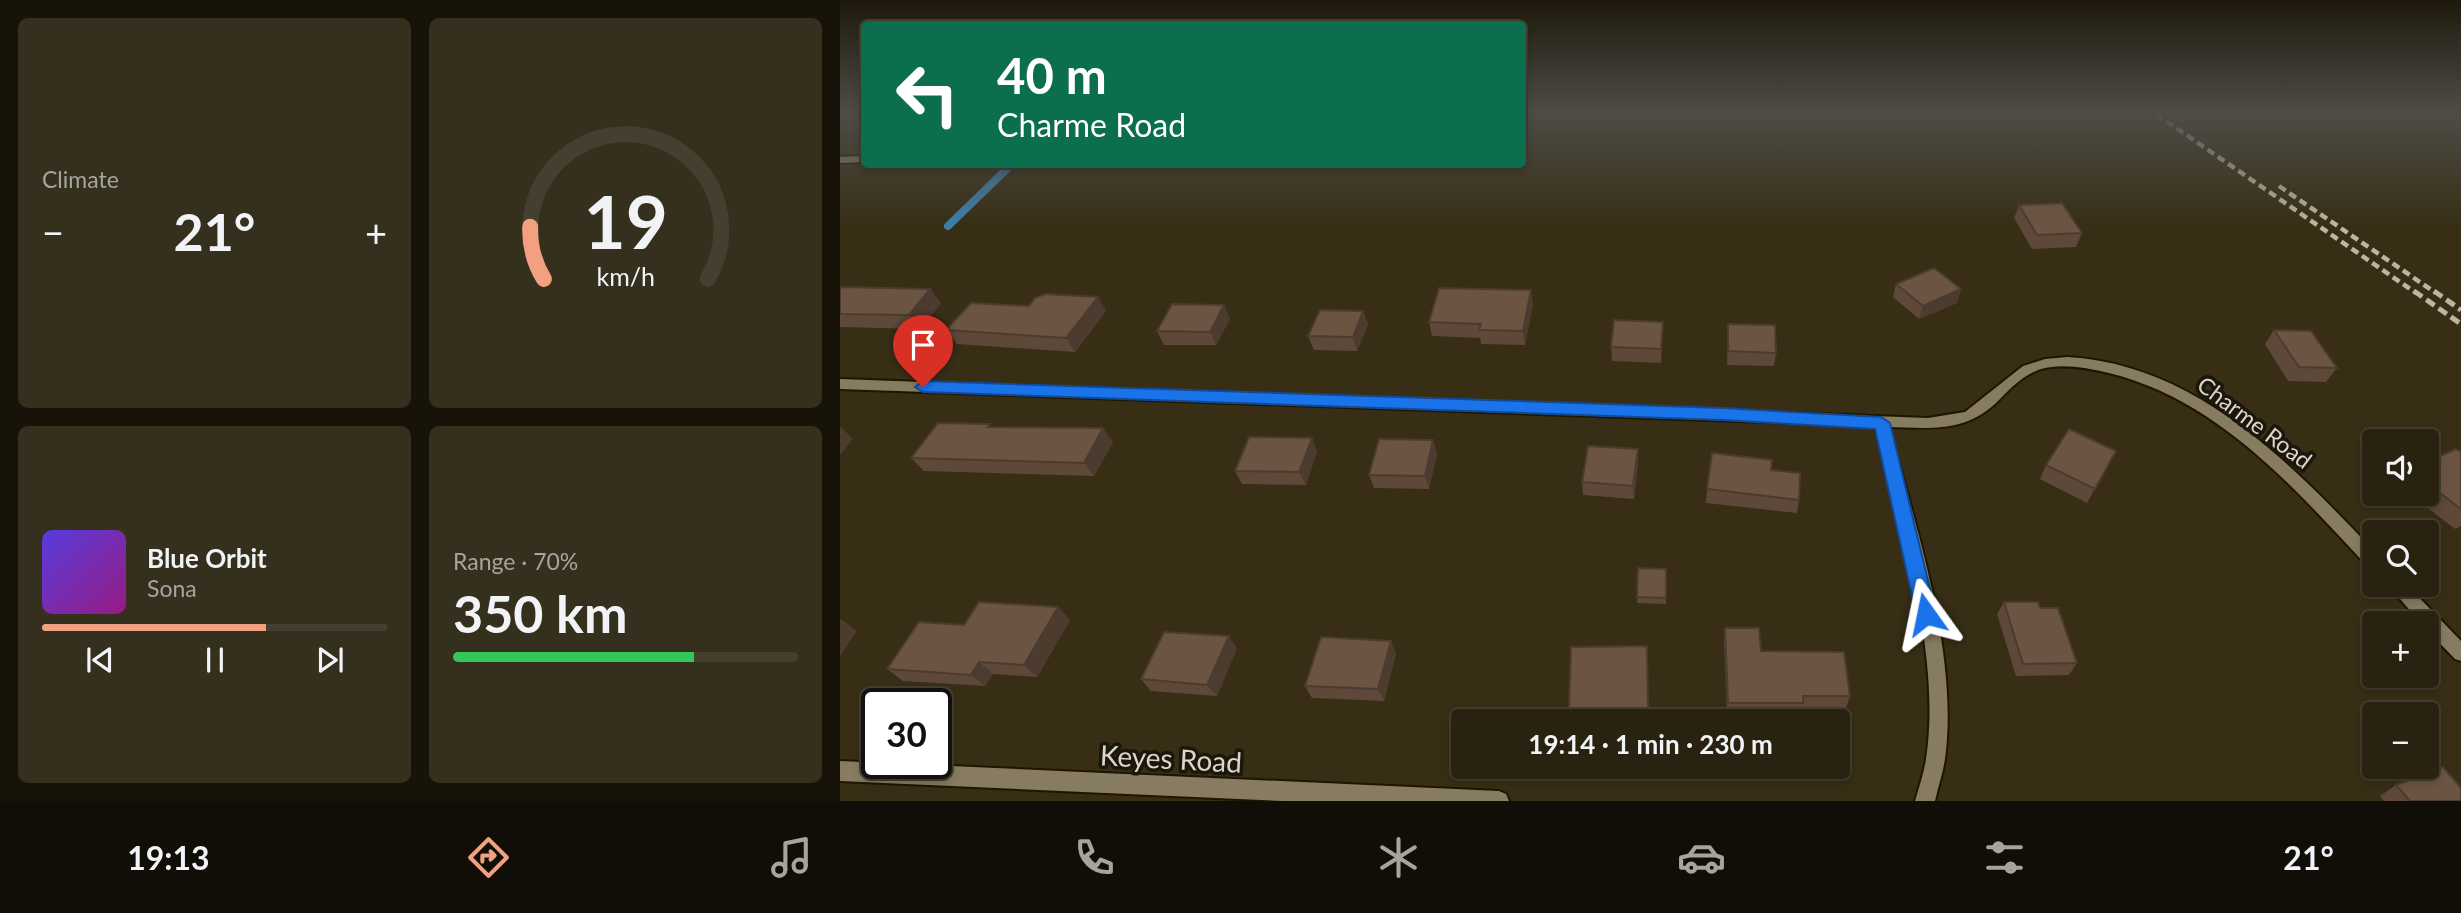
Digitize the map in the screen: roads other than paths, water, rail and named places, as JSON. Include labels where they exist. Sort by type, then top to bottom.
[{"type":"street","points":[[840,160],[861,159]]},
{"type":"street","name":"Charme Road","points":[[840,384],[1723,414],[1928,424],[1968,417],[2005,384],[2038,365],[2082,363],[2132,372],[2181,394],[2242,435],[2308,492],[2362,549]]},
{"type":"street","points":[[1881,423],[1930,638],[1937,750],[1933,780],[1924,801]]},
{"type":"street","points":[[2407,597],[2461,653]]},
{"type":"street","name":"Keyes Road","points":[[840,771],[1499,801]]},
{"type":"waterway","points":[[948,226],[1008,168]]},
{"type":"railway","points":[[2210,151],[2416,293]]},
{"type":"railway","points":[[2279,186],[2436,293]]},
{"type":"railway","points":[[2414,291],[2461,324]]},
{"type":"railway","points":[[2434,291],[2461,310]]}]
